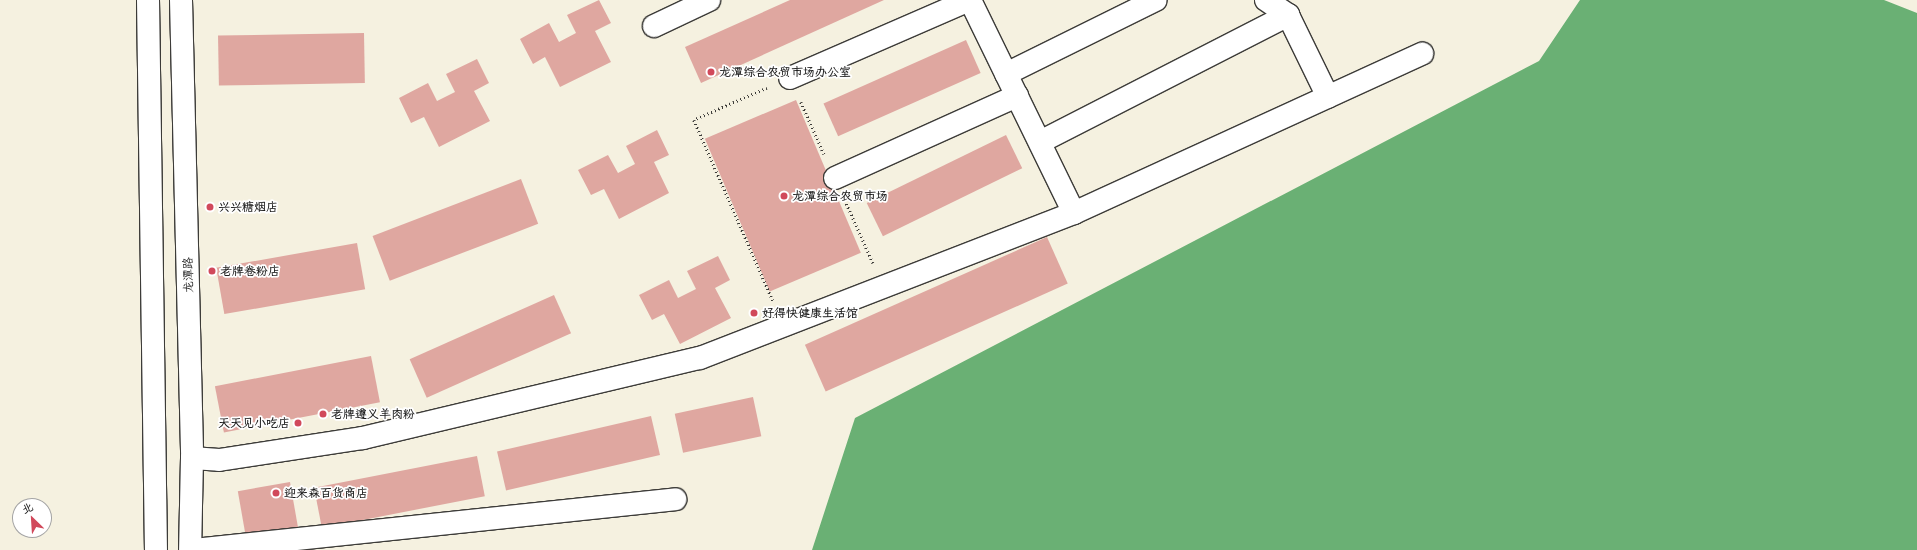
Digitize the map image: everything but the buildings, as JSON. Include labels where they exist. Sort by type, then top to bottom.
[{"type":"street","points":[[148,0],[156,550]]},
{"type":"street","name":"龙潭路","points":[[181,0],[192,458],[190,550]]},
{"type":"street","points":[[654,26],[709,0]]},
{"type":"street","points":[[790,78],[969,0],[1074,213]]},
{"type":"street","points":[[1006,74],[1156,0]]},
{"type":"street","points":[[1266,0],[1288,15],[1328,97]]},
{"type":"street","points":[[1040,142],[1288,15]]},
{"type":"street","points":[[192,458],[218,460],[363,438],[700,358],[1074,213],[1422,54]]},
{"type":"street","points":[[835,178],[1017,96]]},
{"type":"street","points":[[193,550],[675,499]]},
{"type":"path","points":[[784,326],[694,120],[790,78]]},
{"type":"green space","points":[[1580,0],[1884,0],[1917,13],[1917,550],[812,550],[855,418],[1539,61]]},
{"type":"place","name":"龙潭综合农贸市场办公室","points":[[711,72]]},
{"type":"place","name":"龙潭综合农贸市场","points":[[784,196]]},
{"type":"place","name":"兴兴糖烟店","points":[[210,207]]},
{"type":"place","name":"老牌卷粉店","points":[[212,271]]},
{"type":"place","name":"好得快健康生活馆","points":[[754,313]]},
{"type":"place","name":"老牌遵义羊肉粉","points":[[323,414]]},
{"type":"place","name":"天天见小吃店","points":[[298,423]]},
{"type":"place","name":"迎来森百货商店","points":[[276,493]]}]
